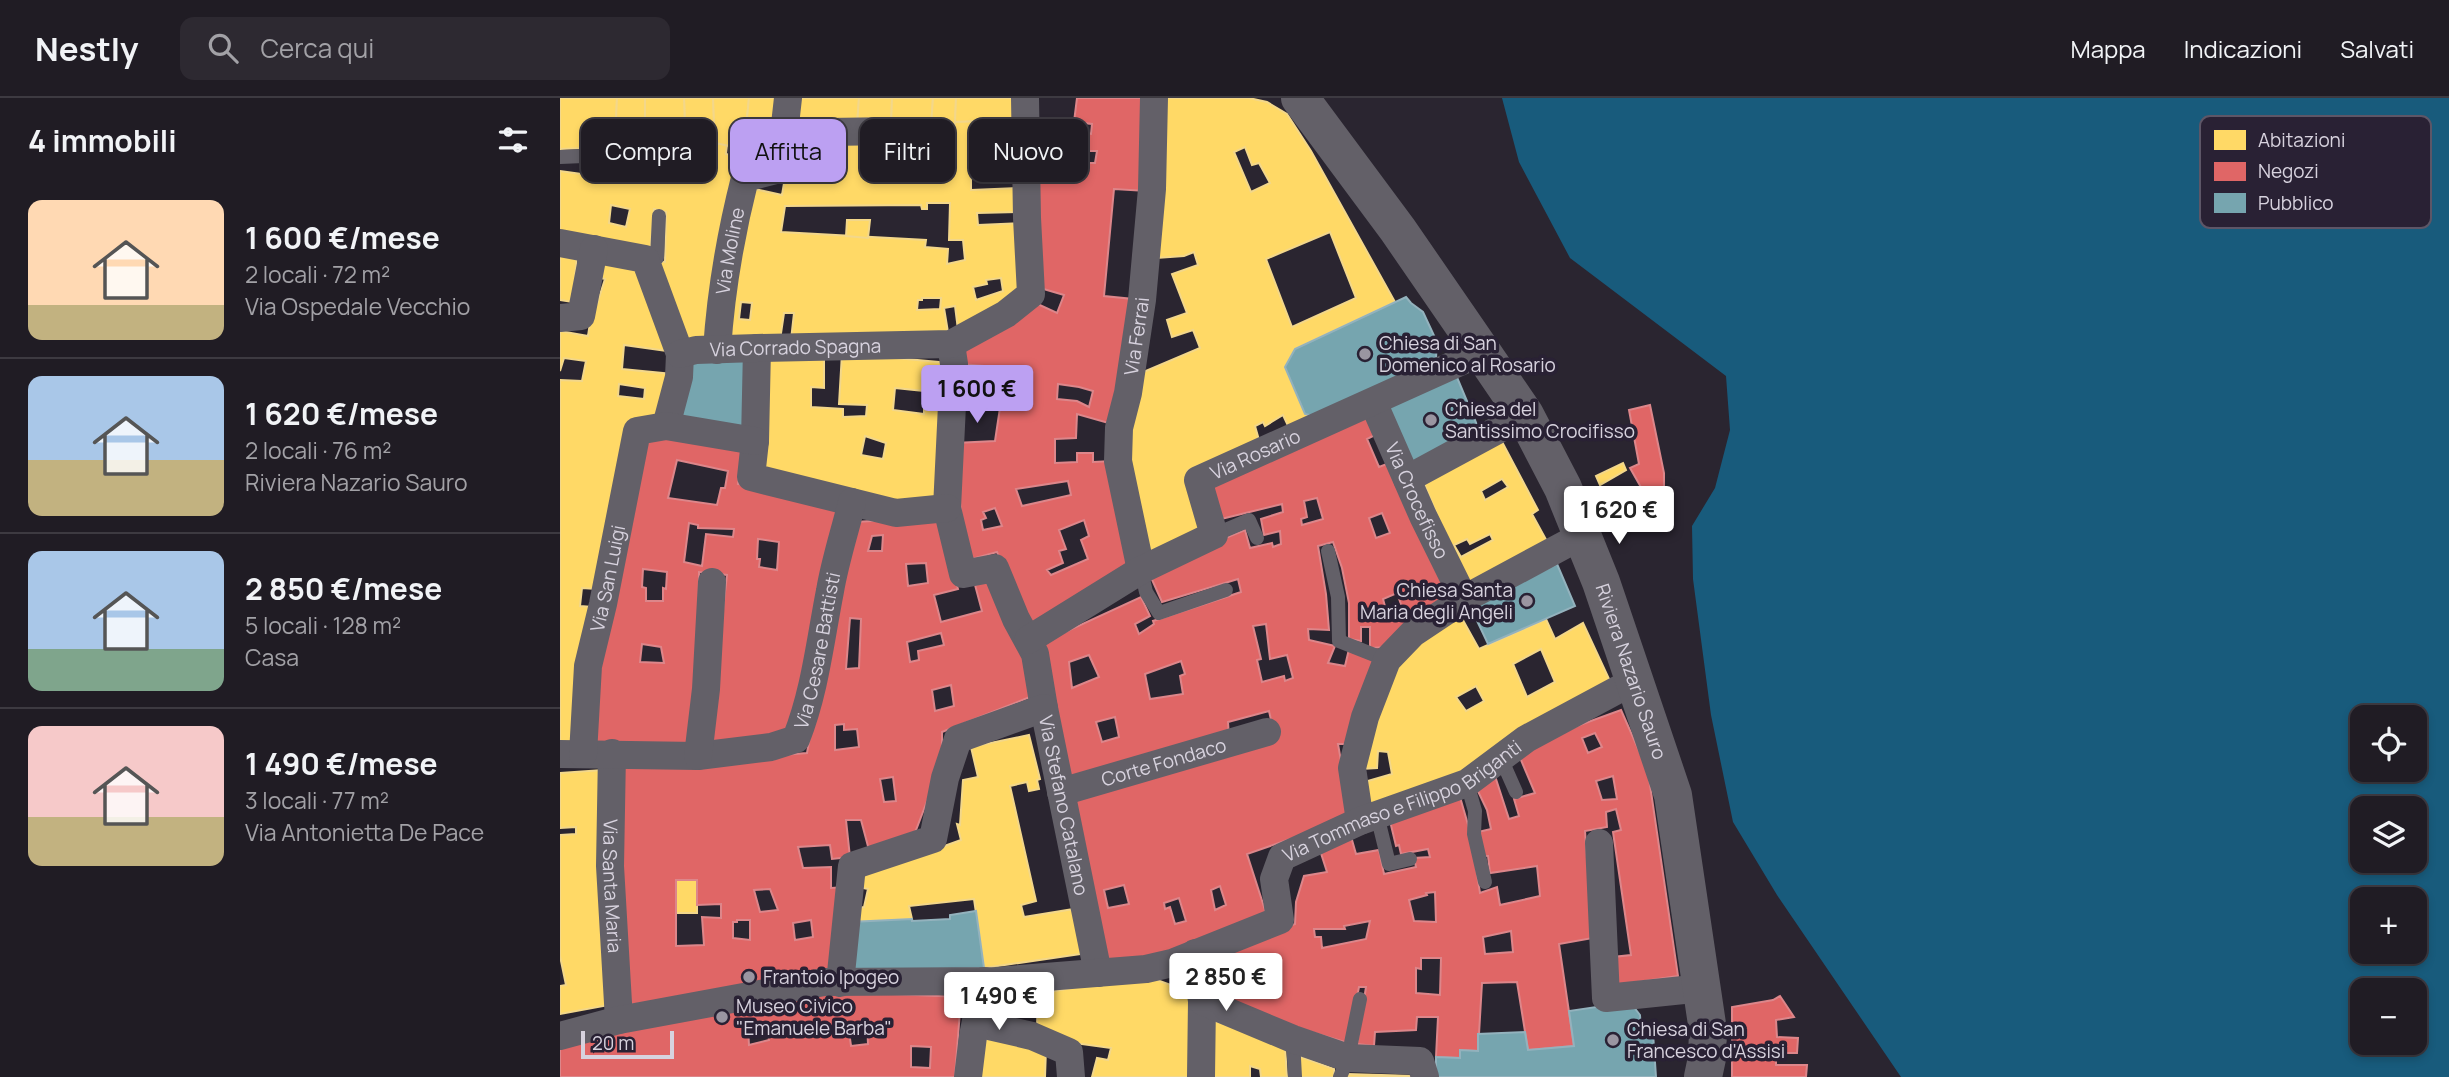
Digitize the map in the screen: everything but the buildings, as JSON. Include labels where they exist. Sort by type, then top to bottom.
[{"type":"street","name":"Via Moline","points":[[717,350],[721,292],[731,236],[746,178],[780,169],[789,130],[788,98]]},
{"type":"street","points":[[757,348],[755,441],[751,477],[896,513],[947,508],[954,376],[951,344],[1006,314],[1031,294],[1025,98]]},
{"type":"street","name":"Via Ferrai","points":[[1141,570],[1118,461],[1119,428],[1128,393],[1142,300],[1152,189],[1154,98]]},
{"type":"street","name":"Riviera Nazario Sauro","points":[[1300,98],[1398,230],[1525,415],[1563,488],[1583,535],[1674,795],[1708,1031],[1703,1077]]},
{"type":"street","points":[[560,243],[645,259],[680,354],[679,377],[666,426],[755,441]]},
{"type":"street","points":[[560,318],[581,316],[594,249]]},
{"type":"street","name":"Via Corrado Spagna","points":[[680,354],[695,350],[951,344]]},
{"type":"street","name":"Via Rosario","points":[[1213,534],[1198,480],[1482,352]]},
{"type":"street","name":"Via Crocefisso","points":[[1373,402],[1464,599]]},
{"type":"street","points":[[1407,480],[1525,415]]},
{"type":"street","name":"Via San Luigi","points":[[571,754],[637,432],[666,426]]},
{"type":"street","name":"Via Cesare Battisti","points":[[571,754],[698,756],[771,747],[796,739],[818,668],[830,589],[852,502]]},
{"type":"street","name":"Via Stefano Catalano","points":[[947,508],[963,574],[995,568],[1016,619],[1035,654],[1098,973]]},
{"type":"street","points":[[1028,640],[1141,570],[1213,534]]},
{"type":"street","points":[[1369,818],[1352,768],[1365,717],[1387,660],[1413,632],[1464,599],[1583,535]]},
{"type":"street","points":[[698,756],[706,689],[712,583]]},
{"type":"street","name":"Via Tommaso e Filippo Briganti","points":[[560,1036],[619,1020],[824,982],[984,981],[1146,969],[1172,963],[1280,920],[1274,879],[1282,857],[1369,818],[1466,783],[1526,739],[1634,681]]},
{"type":"street","points":[[840,983],[852,866],[933,839],[945,778],[958,739],[1044,708]]},
{"type":"street","name":"Corte Fondaco","points":[[1061,792],[1267,732]]},
{"type":"street","name":"Via Santa Maria","points":[[611,753],[610,866],[619,1020]]},
{"type":"street","points":[[1598,843],[1606,998],[1703,988]]},
{"type":"street","points":[[1195,953],[1202,1001],[1201,1077]]},
{"type":"street","points":[[968,1077],[984,981]]},
{"type":"street","points":[[1202,1001],[1293,1039],[1344,1067],[1423,1069]]},
{"type":"street","points":[[976,1023],[1032,1036],[1069,1052],[1071,1077]]},
{"type":"lane","points":[[560,157],[581,156]]},
{"type":"lane","points":[[645,259],[657,258],[659,216]]},
{"type":"lane","points":[[1213,534],[1249,520],[1257,538]]},
{"type":"lane","points":[[1328,551],[1338,597],[1339,641],[1387,660]]},
{"type":"lane","points":[[1141,570],[1146,592],[1159,613],[1226,590]]},
{"type":"lane","points":[[1500,757],[1516,792]]},
{"type":"lane","points":[[1466,783],[1475,811],[1474,834],[1485,882]]},
{"type":"lane","points":[[1369,818],[1389,864],[1410,859]]},
{"type":"lane","points":[[1344,1067],[1360,999]]},
{"type":"lane","points":[[1293,1039],[1295,1077]]},
{"type":"water","points":[[1502,98],[2449,98],[2449,1077],[1901,1077],[1777,895],[1733,822],[1711,715],[1693,579],[1692,526],[1715,488],[1730,430],[1726,376],[1570,258],[1519,162]]},
{"type":"place","name":"Chiesa di San Domenico al Rosario","points":[[1365,354]]},
{"type":"place","name":"Chiesa del Santissimo Crocifisso","points":[[1431,420]]},
{"type":"place","name":"Chiesa Santa Maria degli Angeli","points":[[1527,601]]},
{"type":"place","name":"Frantoio Ipogeo","points":[[749,977]]},
{"type":"place","name":"Museo Civico \"Emanuele Barba\"","points":[[722,1017]]},
{"type":"place","name":"Chiesa di San Francesco d'Assisi","points":[[1613,1040]]}]
